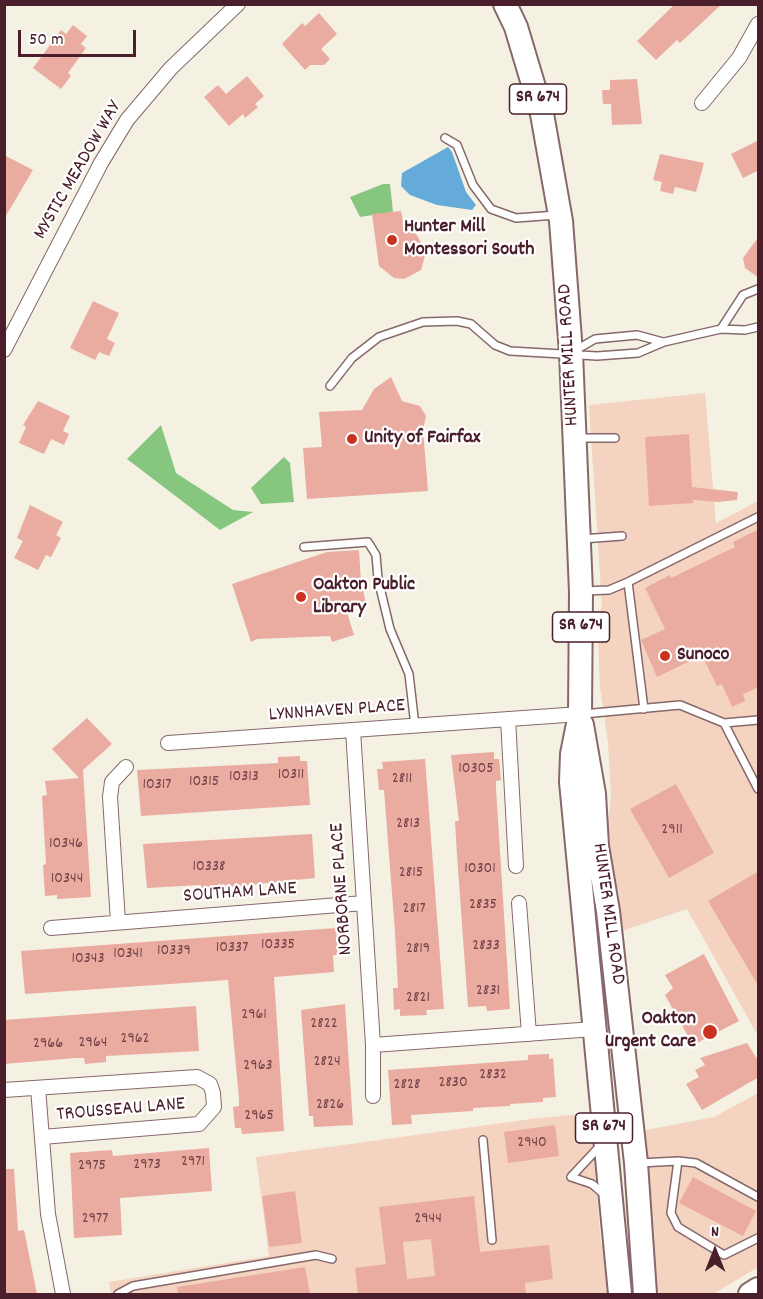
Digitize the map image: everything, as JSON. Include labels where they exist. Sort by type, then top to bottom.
[{"type":"main road","name":"HUNTER MILL ROAD","points":[[505,4],[516,27],[542,114],[560,215],[571,353],[581,592],[580,714],[572,754],[571,782],[636,1163],[645,1294]]},
{"type":"main road","name":"HUNTER MILL ROAD","points":[[600,960],[594,1029],[620,1294]]},
{"type":"main road","points":[[643,1265],[662,1294]]},
{"type":"main road","points":[[750,1294],[759,1289]]},
{"type":"street","name":"MYSTIC MEADOW WAY","points":[[4,350],[101,163],[127,120],[171,68],[238,4]]},
{"type":"street","points":[[702,103],[739,58],[759,24]]},
{"type":"street","name":"LYNNHAVEN PLACE","points":[[168,743],[580,714]]},
{"type":"street","points":[[508,720],[516,866]]},
{"type":"street","name":"NORBORNE PLACE","points":[[353,730],[373,1045],[373,1096]]},
{"type":"street","points":[[118,922],[110,797],[112,782],[126,767]]},
{"type":"street","name":"SOUTHAM LANE","points":[[51,928],[364,903]]},
{"type":"street","points":[[519,903],[529,1034]]},
{"type":"street","points":[[373,1045],[594,1029]]},
{"type":"street","name":"TROUSSEAU LANE","points":[[4,1090],[197,1077],[210,1084],[213,1093],[214,1107],[199,1124],[42,1137]]},
{"type":"street","name":"TROUSSEAU LANE","points":[[39,1088],[48,1214],[63,1294]]},
{"type":"lane","points":[[445,138],[457,145],[473,185],[491,209],[516,218],[560,215]]},
{"type":"lane","points":[[721,329],[743,295],[759,289]]},
{"type":"lane","points":[[330,386],[352,358],[379,337],[423,322],[457,321],[471,324],[495,345],[510,351],[597,356],[638,352],[664,342],[721,329],[745,330],[759,327]]},
{"type":"lane","points":[[571,353],[596,339],[637,335],[664,342]]},
{"type":"lane","points":[[574,438],[615,438]]},
{"type":"lane","points":[[581,592],[609,590],[628,582],[759,517]]},
{"type":"lane","points":[[579,539],[622,536]]},
{"type":"lane","points":[[304,547],[368,542],[376,555],[378,579],[390,629],[409,674],[415,726]]},
{"type":"lane","points":[[628,582],[644,709]]},
{"type":"lane","points":[[580,714],[680,705],[724,723],[759,720]]},
{"type":"lane","points":[[724,723],[759,789]]},
{"type":"lane","points":[[605,1137],[591,1158],[574,1171],[571,1177],[592,1184],[611,1200]]},
{"type":"lane","points":[[483,1140],[492,1240]]},
{"type":"lane","points":[[678,1161],[670,1213],[678,1227],[724,1255],[759,1238]]},
{"type":"lane","points":[[636,1163],[696,1162],[759,1197]]},
{"type":"lane","points":[[118,1294],[133,1286],[316,1256],[332,1259]]},
{"type":"shaded area","points":[[705,393],[716,523],[758,501],[758,1036],[687,909],[622,931],[619,891],[606,862],[611,797],[608,742],[600,688],[597,617],[602,607],[589,405]]},
{"type":"shaded area","points":[[758,1093],[758,1267],[715,1293],[111,1294],[109,1282],[269,1256],[256,1157],[590,1113],[601,1244],[655,1239],[641,1131],[714,1117]]},
{"type":"green space","points":[[383,184],[390,184],[393,212],[360,217],[350,197]]},
{"type":"green space","points":[[161,425],[176,473],[233,510],[253,512],[220,530],[127,459]]},
{"type":"green space","points":[[284,457],[290,463],[294,502],[261,504],[251,488]]},
{"type":"water","points":[[448,147],[452,152],[466,192],[476,205],[472,210],[437,205],[410,195],[401,186],[402,173]]},
{"type":"building","points":[[675,4],[722,4],[680,43],[677,40],[656,60],[637,41]]},
{"type":"building","points":[[319,13],[337,34],[321,49],[330,59],[324,65],[310,65],[305,70],[282,44],[302,23],[305,26]]},
{"type":"building","points":[[73,25],[87,36],[81,44],[86,48],[68,73],[71,76],[61,89],[33,68],[61,30],[66,34]]},
{"type":"building","points":[[247,76],[264,96],[255,104],[258,107],[245,118],[243,114],[229,126],[204,97],[218,85],[226,94]]},
{"type":"building","points":[[637,79],[642,124],[612,125],[611,104],[603,104],[602,90],[610,90],[610,80]]},
{"type":"building","points":[[759,140],[759,170],[743,178],[731,154]]},
{"type":"building","points":[[660,154],[704,163],[696,192],[675,187],[673,194],[660,191],[662,182],[653,180]]},
{"type":"building","points":[[4,155],[33,170],[4,219]]},
{"type":"building","points":[[401,211],[404,227],[417,235],[426,252],[421,270],[404,279],[394,278],[379,266],[372,214]]},
{"type":"building","points":[[759,236],[759,278],[745,268],[743,258]]},
{"type":"building","points":[[93,301],[119,313],[107,339],[115,343],[109,356],[99,352],[95,360],[70,348]]},
{"type":"building","name":"Unity of Fairfax","points":[[391,377],[402,401],[420,406],[426,416],[423,430],[428,491],[307,499],[303,448],[322,447],[319,412],[362,410],[374,389]]},
{"type":"building","points":[[38,401],[70,416],[63,431],[69,434],[64,445],[51,439],[44,454],[19,443],[26,427],[23,425]]},
{"type":"building","points":[[689,434],[692,487],[738,492],[737,500],[718,502],[693,500],[693,503],[649,506],[645,437]]},
{"type":"building","points":[[30,505],[63,522],[56,535],[61,538],[51,557],[46,555],[38,570],[14,558],[23,541],[17,538]]},
{"type":"building","points":[[759,529],[759,687],[743,694],[745,701],[732,707],[722,684],[717,686],[702,655],[657,677],[641,640],[665,629],[645,588],[735,547],[733,542]]},
{"type":"building","name":"Oakton Public Library","points":[[359,550],[361,582],[366,603],[345,606],[354,635],[332,642],[330,636],[257,639],[251,642],[232,584],[327,552]]},
{"type":"building","points":[[87,718],[112,744],[83,770],[91,897],[57,899],[57,895],[45,896],[43,865],[46,864],[42,796],[47,795],[45,781],[79,778],[52,749]]},
{"type":"building","points":[[494,752],[494,759],[499,759],[501,780],[496,781],[496,788],[510,1009],[487,1011],[486,1006],[468,1007],[455,821],[459,821],[451,755]]},
{"type":"building","points":[[300,756],[300,761],[307,761],[310,805],[141,816],[137,770],[278,763],[278,757]]},
{"type":"building","points":[[425,759],[444,1009],[426,1010],[427,1015],[400,1016],[400,1009],[394,1010],[393,988],[398,988],[395,932],[384,790],[379,790],[377,769],[383,769],[382,762]]},
{"type":"building","points":[[676,784],[714,853],[669,878],[630,809]]},
{"type":"building","points":[[312,834],[315,878],[201,890],[201,885],[147,888],[143,844]]},
{"type":"building","points":[[759,871],[759,987],[708,901]]},
{"type":"building","points":[[336,928],[338,955],[333,955],[334,972],[274,977],[284,1131],[242,1134],[241,1128],[235,1128],[233,1107],[239,1106],[239,1099],[228,980],[25,994],[21,951]]},
{"type":"building","points":[[704,954],[739,1021],[693,1045],[665,995],[673,988],[665,975]]},
{"type":"building","points":[[345,1004],[353,1125],[314,1127],[313,1116],[309,1116],[301,1010]]},
{"type":"building","points":[[196,1006],[199,1051],[106,1056],[106,1062],[85,1064],[84,1058],[76,1058],[4,1064],[4,1020]]},
{"type":"building","points":[[747,1043],[759,1062],[759,1077],[702,1110],[686,1084],[699,1077],[695,1070],[705,1065],[700,1058]]},
{"type":"building","points":[[549,1054],[549,1059],[553,1058],[556,1097],[543,1098],[543,1102],[473,1108],[473,1111],[411,1115],[412,1124],[392,1125],[388,1070],[528,1060],[528,1055]]},
{"type":"building","points":[[555,1125],[559,1156],[508,1163],[504,1132]]},
{"type":"building","points":[[209,1148],[212,1191],[120,1198],[122,1235],[74,1238],[70,1153],[112,1150],[113,1156]]},
{"type":"building","points":[[4,1169],[14,1169],[18,1231],[24,1230],[37,1294],[4,1294]]},
{"type":"building","points":[[693,1177],[756,1211],[743,1236],[679,1203]]},
{"type":"building","points":[[295,1191],[302,1243],[269,1247],[262,1196]]},
{"type":"building","points":[[474,1196],[480,1252],[549,1245],[553,1279],[525,1283],[526,1293],[514,1294],[358,1294],[355,1268],[386,1264],[379,1207]],"holes":[[[431,1239],[435,1276],[407,1279],[403,1242]]]},
{"type":"building","points":[[305,1267],[310,1294],[178,1294],[177,1287]]},
{"type":"place","name":"Hunter Mill Montessori South","points":[[392,240]]},
{"type":"place","name":"Unity of Fairfax","points":[[352,439]]},
{"type":"place","name":"Oakton Public Library","points":[[301,597]]},
{"type":"place","name":"Sunoco","points":[[665,656]]},
{"type":"place","name":"Oakton Urgent Care","points":[[710,1032]]}]
